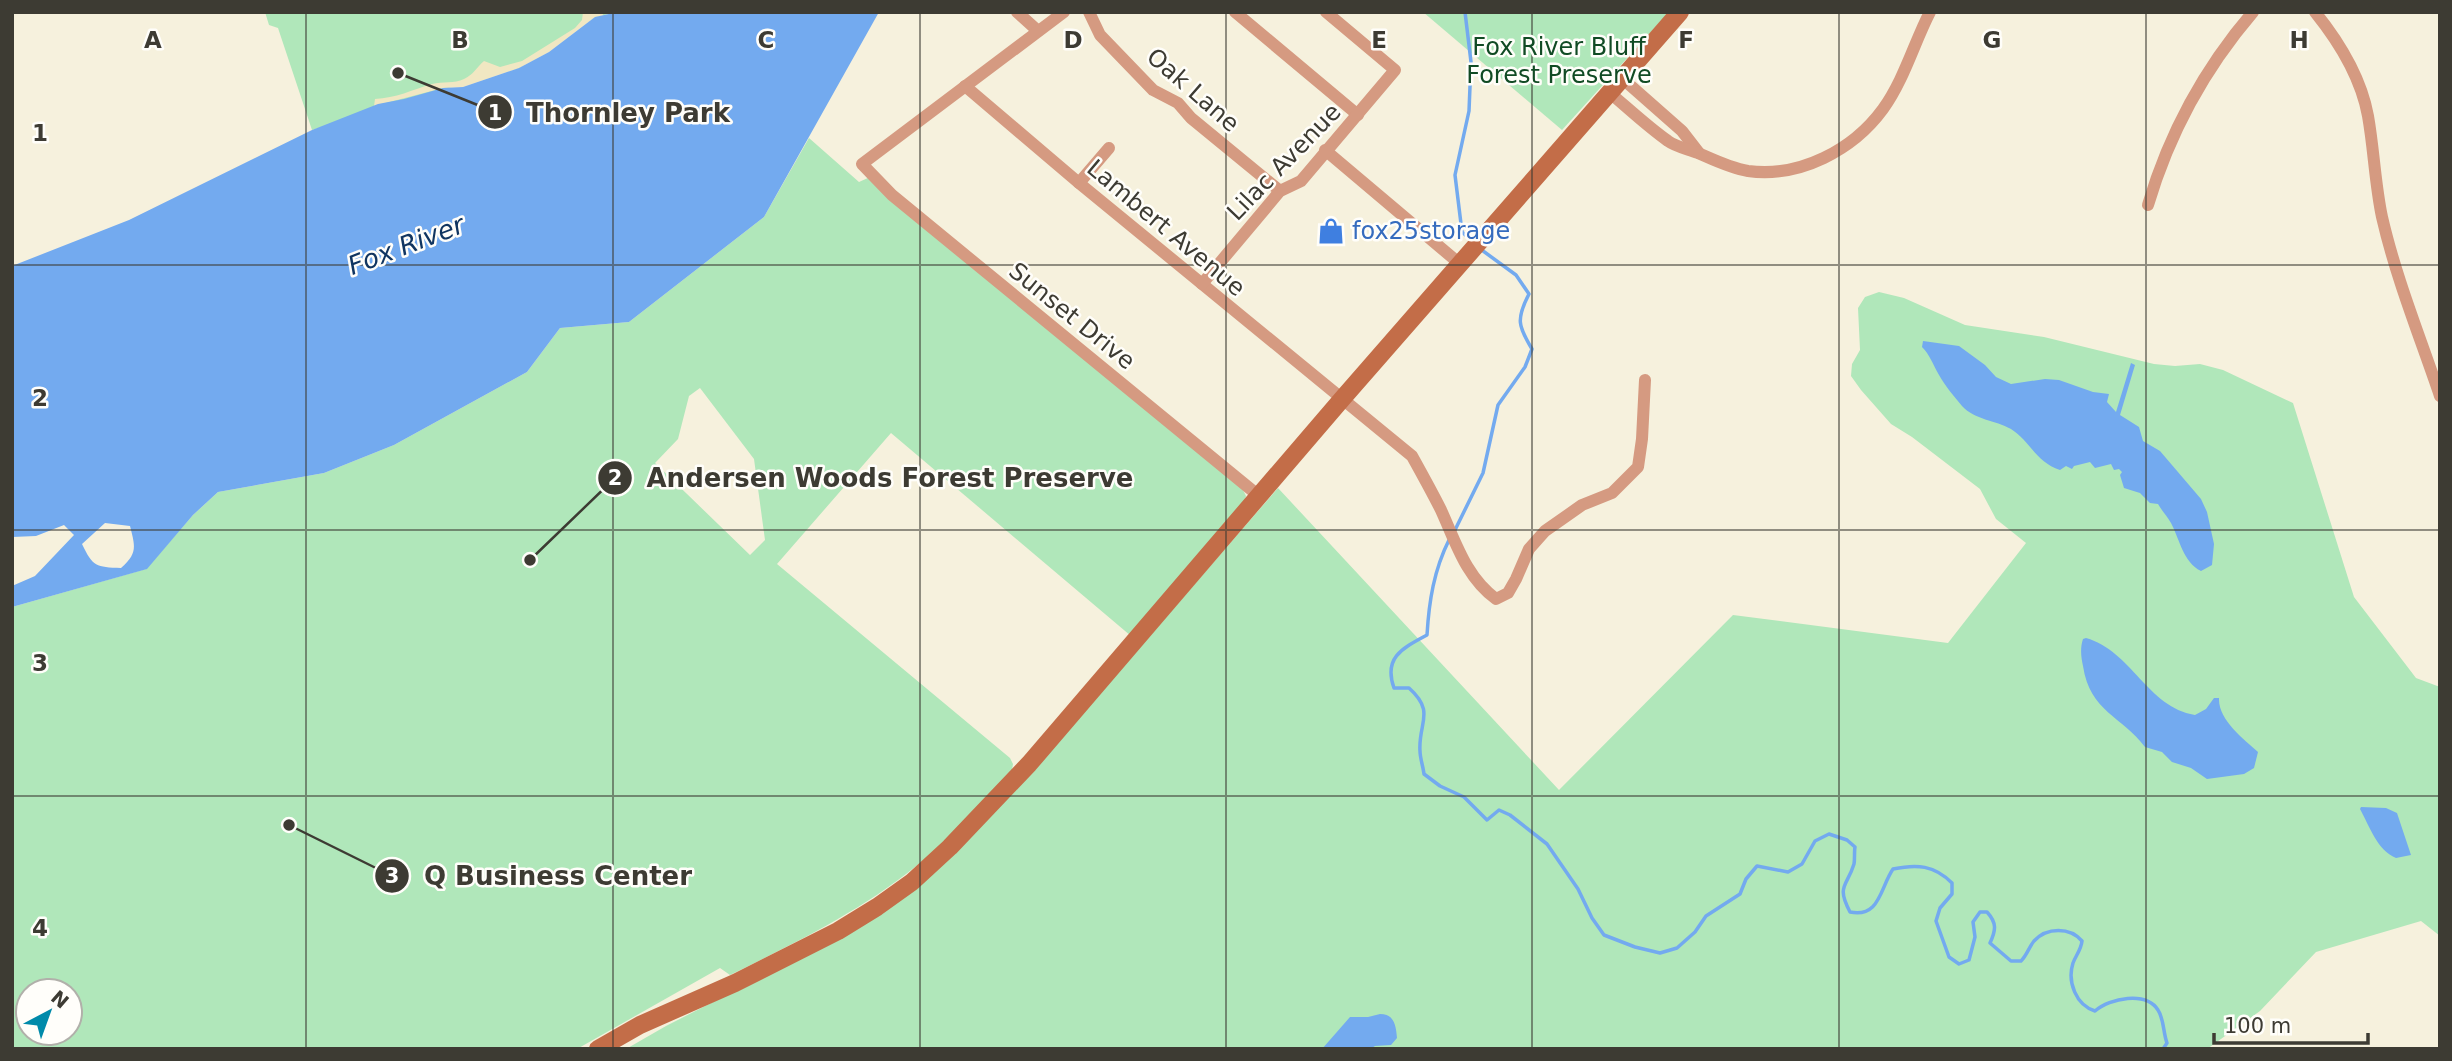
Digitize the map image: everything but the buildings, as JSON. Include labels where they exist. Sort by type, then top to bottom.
[{"type":"main road","points":[[598,1049],[640,1024],[734,983],[838,931],[912,882],[960,838],[1029,764],[1342,399],[1680,12]]},
{"type":"street","points":[[1017,12],[1038,31]]},
{"type":"street","points":[[965,86],[1064,12]]},
{"type":"street","name":"Oak Lane","points":[[1089,12],[1100,35],[1153,90],[1178,103],[1191,118],[1280,191]]},
{"type":"street","points":[[1236,12],[1358,115]]},
{"type":"street","name":"Lilac Avenue","points":[[1202,284],[1280,191],[1301,181],[1395,69],[1326,12]]},
{"type":"street","points":[[1610,93],[1670,143],[1719,163],[1747,170],[1774,172],[1821,160],[1839,151],[1871,124],[1885,107],[1930,12]]},
{"type":"street","points":[[2148,205],[2159,166],[2192,97],[2235,33],[2253,12]]},
{"type":"street","points":[[2315,12],[2346,55],[2363,96],[2388,242],[2440,396]]},
{"type":"street","points":[[1623,79],[1682,131],[1699,154]]},
{"type":"street","name":"Sunset Drive","points":[[965,86],[862,164],[892,195],[1259,496]]},
{"type":"street","name":"Lambert Avenue","points":[[965,86],[1412,456],[1440,508],[1467,568],[1481,588],[1496,599],[1508,593],[1529,549],[1545,531],[1582,505],[1612,493],[1638,467],[1645,380]]},
{"type":"street","points":[[1079,183],[1109,148]]},
{"type":"street","points":[[1325,150],[1464,259]]},
{"type":"green space","points":[[265,12],[618,12],[595,17],[519,68],[312,130],[278,28],[269,25]]},
{"type":"green space","name":"Fox River Bluff Forest Preserve","points":[[1423,12],[1669,12],[1562,130]]},
{"type":"green space","points":[[809,138],[859,182],[870,177],[1242,488],[1246,496],[1244,503],[1131,636],[891,433],[777,564],[1010,758],[1012,770],[926,858],[880,893],[807,936],[730,975],[720,968],[577,1049],[12,1049],[12,607],[146,569],[193,515],[218,492],[324,473],[394,445],[527,372],[560,328],[629,322],[764,217]],"holes":[[[700,388],[754,459],[765,540],[750,555],[655,463],[678,439],[689,396]]]},
{"type":"green space","points":[[1879,292],[1904,298],[1965,325],[2044,337],[2154,364],[2200,364],[2223,370],[2293,403],[2354,597],[2416,678],[2440,687],[2440,936],[2421,921],[2316,952],[2260,1011],[2207,1049],[626,1049],[819,948],[939,868],[1017,789],[1278,488],[1559,790],[1733,615],[1948,643],[2026,543],[1996,519],[1980,489],[1891,424],[1851,376],[1852,364],[1860,350],[1858,308],[1865,297]]},
{"type":"sand","points":[[583,12],[601,12],[604,16],[595,17],[549,52],[519,68],[463,87],[443,88],[374,106],[375,99],[432,84],[464,79],[484,61],[500,67],[522,61],[575,28],[582,20]]},
{"type":"water","name":"Fox River","points":[[618,12],[879,12],[764,217],[629,322],[560,328],[527,372],[394,445],[324,473],[218,492],[193,515],[147,569],[12,607],[12,586],[35,576],[74,535],[64,525],[36,536],[12,537],[12,266],[129,220],[312,130],[378,104],[443,88],[463,87],[519,68],[549,52],[595,17]],"holes":[[[105,523],[130,526],[134,549],[121,568],[101,566],[89,557],[82,544]]]},
{"type":"water","points":[[1923,341],[1959,346],[1985,365],[1996,377],[2011,384],[2045,379],[2059,380],[2093,392],[2109,394],[2107,402],[2116,412],[2131,363],[2135,365],[2120,415],[2139,427],[2143,441],[2160,451],[2201,499],[2207,512],[2214,544],[2212,565],[2201,571],[2190,562],[2171,523],[2158,504],[2150,503],[2140,493],[2124,488],[2120,475],[2122,472],[2119,469],[2114,470],[2111,464],[2095,468],[2090,462],[2072,469],[2066,466],[2060,470],[2039,457],[2011,429],[1967,411],[1941,379],[1922,347]]},
{"type":"water","points":[[2086,638],[2116,654],[2152,691],[2178,710],[2195,715],[2206,709],[2214,698],[2219,698],[2227,721],[2258,752],[2254,768],[2244,774],[2207,779],[2191,768],[2172,762],[2162,752],[2145,747],[2092,694],[2081,656],[2082,642]]},
{"type":"water","points":[[2361,807],[2386,808],[2397,813],[2411,855],[2396,858],[2389,854],[2379,844]]},
{"type":"water","points":[[1380,1014],[1391,1018],[1395,1025],[1397,1038],[1391,1045],[1370,1049],[1322,1049],[1350,1017]]},
{"type":"waterway","points":[[1465,12],[1471,62],[1469,111],[1455,175],[1462,232],[1471,240]]},
{"type":"waterway","points":[[1455,530],[1483,473],[1498,405],[1525,367],[1532,349],[1520,322],[1529,294],[1516,275],[1479,248]]},
{"type":"waterway","points":[[1449,540],[1433,586],[1427,635],[1403,649],[1391,668],[1394,688],[1409,688],[1422,704],[1424,718],[1420,751],[1424,774],[1440,786],[1464,797],[1487,820],[1499,810],[1510,815],[1547,844],[1578,889],[1604,935],[1660,953],[1677,948],[1695,932],[1706,916],[1740,894],[1746,879],[1757,866],[1788,872],[1802,864],[1815,841],[1829,834],[1847,840],[1855,847],[1854,864],[1843,891],[1850,912],[1860,913],[1873,906],[1893,869],[1917,866],[1932,869],[1952,883],[1952,894],[1940,908],[1936,921],[1949,957],[1959,964],[1969,960],[1975,937],[1973,922],[1980,912],[1987,912],[1994,923],[1990,943],[2011,961],[2021,961],[2034,941],[2045,933],[2058,930],[2071,933],[2082,941],[2071,970],[2072,985],[2078,998],[2095,1011],[2118,1000],[2137,999],[2152,1004],[2158,1010],[2162,1021],[2167,1043],[2163,1049]]},
{"type":"place","name":"Thornley Park","points":[[398,73]]},
{"type":"place","name":"fox25storage","points":[[1331,231]]},
{"type":"place","name":"Andersen Woods Forest Preserve","points":[[530,560]]},
{"type":"place","name":"Q Business Center","points":[[289,825]]}]
